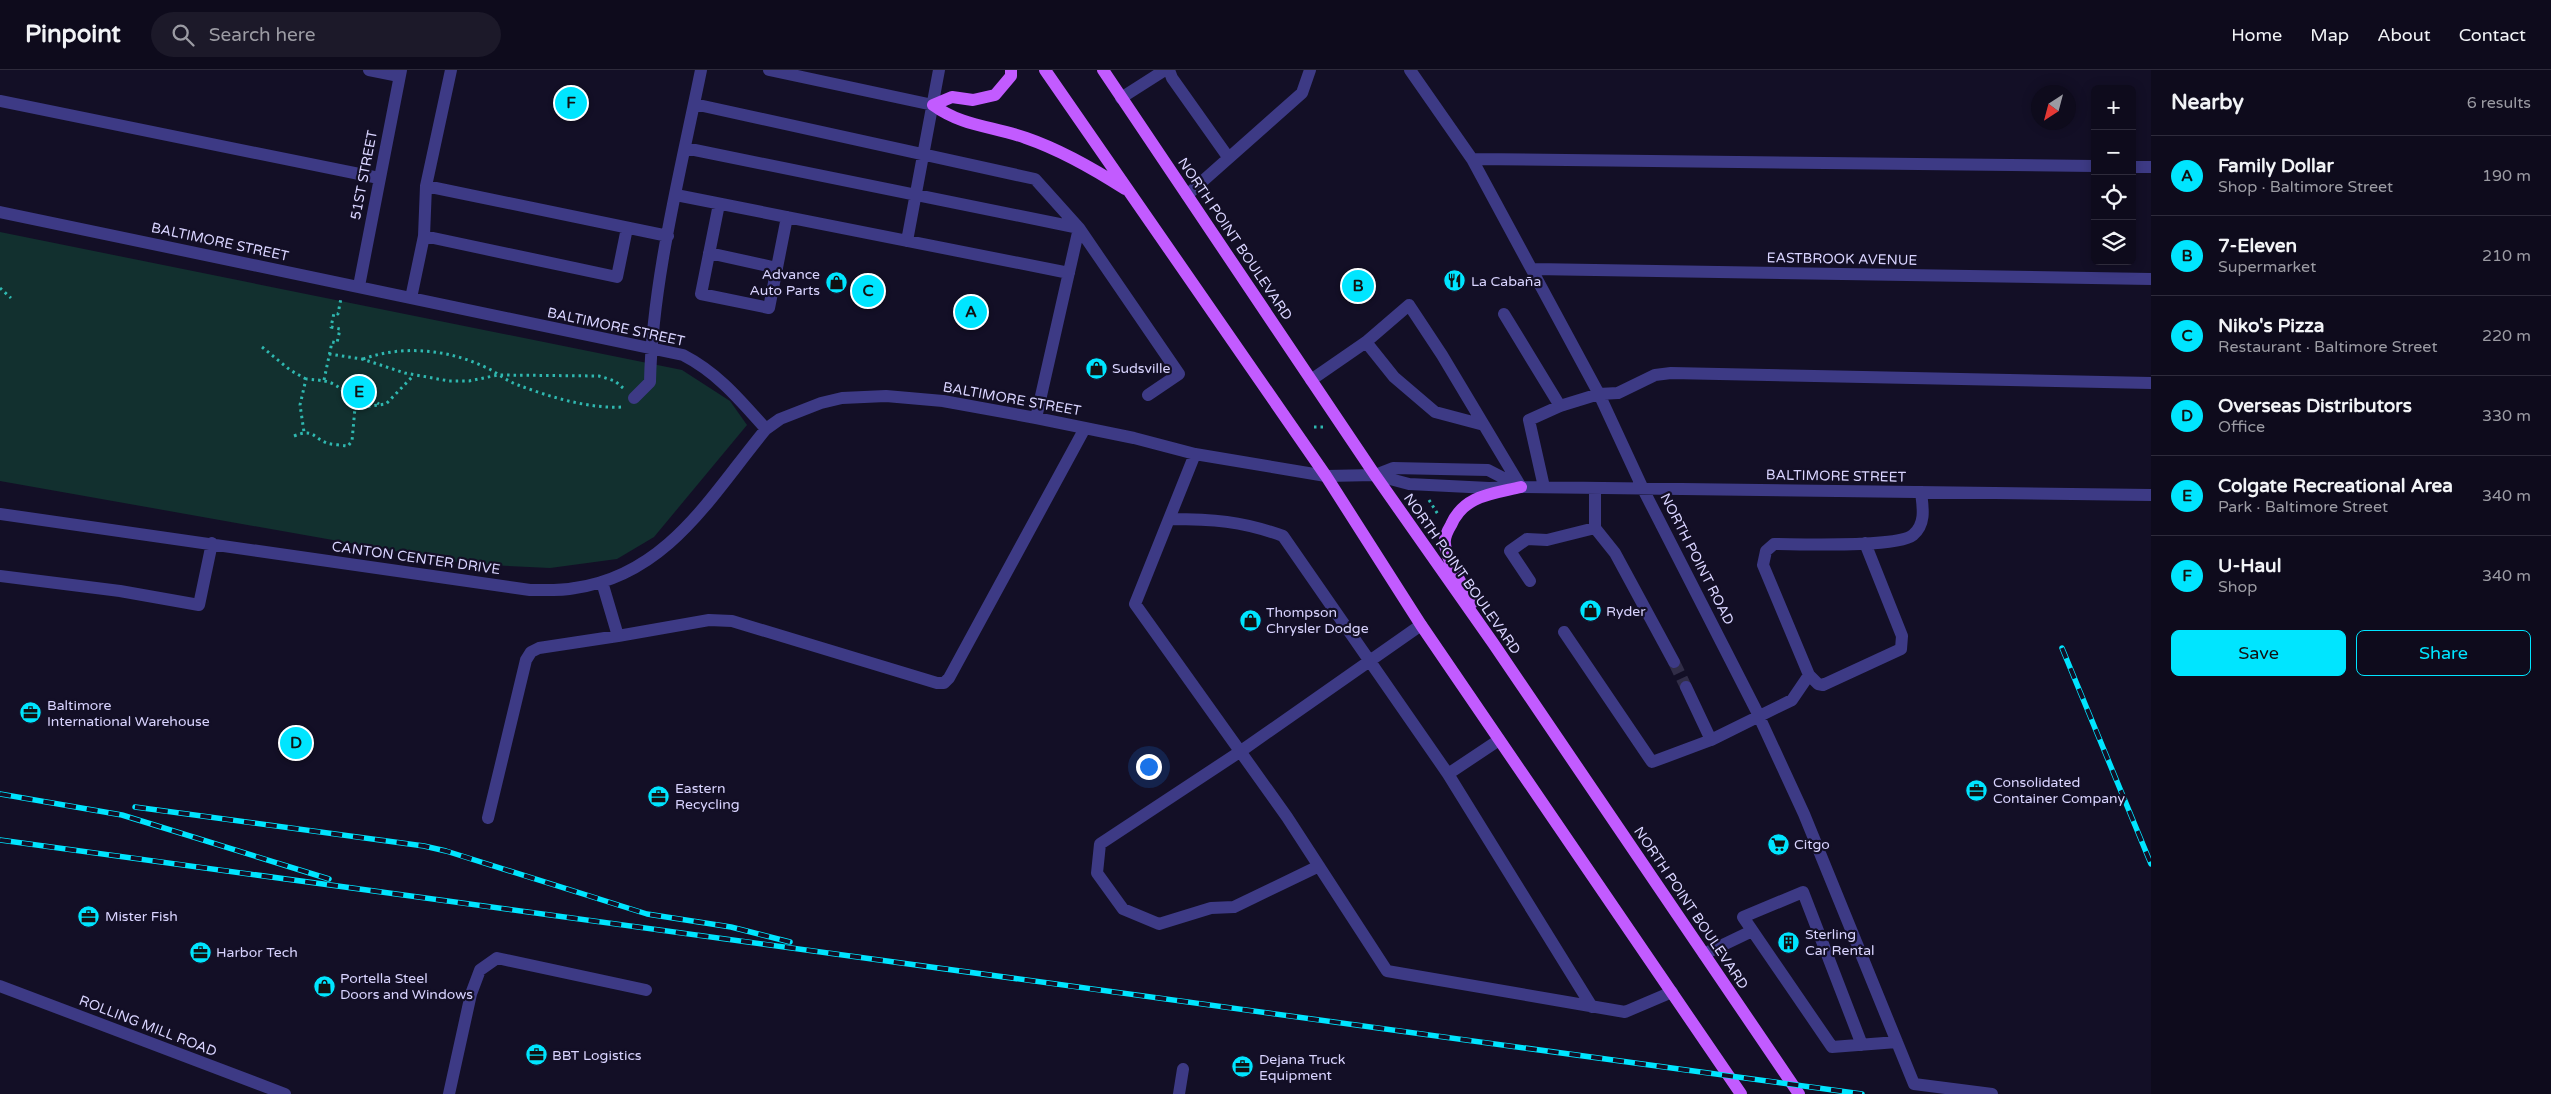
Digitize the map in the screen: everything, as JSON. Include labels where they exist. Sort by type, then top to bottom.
[{"type":"main road","points":[[1011,70],[1011,76],[995,95],[973,100],[952,96],[933,105],[950,118],[1026,138],[1088,165],[1129,192]]},
{"type":"main road","points":[[1045,70],[1326,476],[1499,740],[1741,1094]]},
{"type":"main road","name":"NORTH POINT BOULEVARD","points":[[1103,70],[1375,475],[1493,643],[1799,1094]]},
{"type":"main road","points":[[1493,643],[1448,555],[1444,542],[1455,515],[1465,504],[1521,486]]},
{"type":"street","points":[[369,70],[400,73]]},
{"type":"street","points":[[411,298],[424,236],[426,186],[451,70]]},
{"type":"street","points":[[634,398],[650,382],[651,347],[668,236],[700,70]]},
{"type":"street","points":[[769,70],[933,105]]},
{"type":"street","points":[[907,241],[939,70]]},
{"type":"street","points":[[1121,98],[1165,70]]},
{"type":"street","points":[[1169,70],[1172,78],[1228,157]]},
{"type":"street","points":[[1187,195],[1302,94],[1310,70]]},
{"type":"street","name":"NORTH POINT ROAD","points":[[1410,70],[1472,159],[1600,394],[1644,489],[1758,715],[1804,814],[1914,1084],[1992,1094]]},
{"type":"street","name":"51ST STREET","points":[[359,286],[400,73]]},
{"type":"street","points":[[0,101],[379,178]]},
{"type":"street","points":[[694,104],[1035,178],[1079,228],[1179,374],[1148,395]]},
{"type":"street","points":[[685,148],[1079,228]]},
{"type":"street","points":[[1472,159],[2091,166]]},
{"type":"street","points":[[2136,167],[2151,167]]},
{"type":"street","points":[[426,186],[668,236]]},
{"type":"street","points":[[676,195],[1069,273]]},
{"type":"street","points":[[719,204],[701,294],[769,308],[786,217]]},
{"type":"street","name":"BALTIMORE STREET","points":[[0,212],[683,355],[721,379],[766,428],[798,411],[842,398],[861,396],[943,400],[1085,428],[1195,454],[1326,476],[1375,475],[1409,484],[1489,488],[1521,486],[2151,495]]},
{"type":"street","points":[[424,236],[618,277],[627,228]]},
{"type":"street","points":[[1036,418],[1079,228]]},
{"type":"street","points":[[709,253],[776,268]]},
{"type":"street","name":"EASTBROOK AVENUE","points":[[1533,269],[2151,279]]},
{"type":"street","points":[[1311,380],[1366,342],[1409,305],[1521,486]]},
{"type":"street","points":[[1504,314],[1560,406]]},
{"type":"street","points":[[1366,342],[1394,377],[1435,412],[1484,425]]},
{"type":"street","points":[[1544,487],[1529,420],[1560,406],[1600,394],[1618,393],[1655,375],[1671,373],[2151,383]]},
{"type":"street","name":"CANTON CENTER DRIVE","points":[[0,514],[530,590],[576,588],[602,582],[644,562],[682,533],[766,428]]},
{"type":"street","points":[[488,818],[526,660],[531,652],[538,648],[709,620],[732,621],[937,683],[944,682],[949,678],[1085,428]]},
{"type":"street","points":[[1195,454],[1136,604],[1241,751],[1387,971],[1625,1012],[1672,992]]},
{"type":"street","name":"BALTIMORE STREET","points":[[1375,475],[1393,468],[1488,470],[1521,486]]},
{"type":"street","points":[[1595,488],[1595,528],[1615,552],[1674,662]]},
{"type":"street","points":[[1865,543],[1902,636],[1901,648],[1823,684],[1818,684],[1809,675],[1763,565],[1766,551],[1774,544],[1893,542],[1912,536],[1924,520],[1922,492]]},
{"type":"street","points":[[1169,519],[1206,519],[1252,525],[1283,536],[1448,774],[1592,1007]]},
{"type":"street","points":[[1530,581],[1510,551],[1528,538],[1547,540],[1595,528]]},
{"type":"street","points":[[0,576],[120,591],[199,605],[212,543]]},
{"type":"street","points":[[602,582],[618,636]]},
{"type":"street","points":[[1319,866],[1234,907],[1212,908],[1159,924],[1123,909],[1097,873],[1100,844],[1241,751],[1422,625]]},
{"type":"street","points":[[1564,632],[1652,762],[1711,740],[1758,715],[1792,700],[1809,675]]},
{"type":"street","points":[[1686,687],[1711,740]]},
{"type":"street","points":[[1448,774],[1499,740]]},
{"type":"street","points":[[1862,1045],[1803,892],[1743,917],[1832,1047],[1862,1045],[1897,1042]]},
{"type":"street","points":[[1704,954],[1752,930]]},
{"type":"street","points":[[448,1094],[471,994],[480,970],[498,958],[646,990]]},
{"type":"street","name":"ROLLING MILL ROAD","points":[[0,986],[285,1094]]},
{"type":"street","points":[[1179,1094],[1182,1069]]},
{"type":"path","points":[[324,380],[332,342],[337,343],[340,329],[331,327],[334,313],[338,314],[344,283]]},
{"type":"path","points":[[0,288],[11,298]]},
{"type":"path","points":[[262,347],[290,370],[306,379],[324,380],[365,395],[379,404]]},
{"type":"path","points":[[330,354],[362,359],[413,375],[450,381],[470,381],[498,375],[599,376],[615,381],[634,398],[626,407],[596,406],[517,385],[498,375],[486,367],[458,358],[408,349],[381,352],[362,359]]},
{"type":"path","points":[[355,408],[386,404],[413,375]]},
{"type":"path","points":[[304,432],[300,405],[306,379]]},
{"type":"path","points":[[294,436],[304,432],[320,437],[326,443],[348,446],[352,441],[355,408],[341,387]]},
{"type":"path","points":[[1314,427],[1326,427]]},
{"type":"path","points":[[1425,493],[1442,521]]},
{"type":"green space","points":[[0,232],[682,370],[730,401],[747,425],[654,537],[617,559],[550,568],[468,564],[0,481]]},
{"type":"tunnel","points":[[1674,662],[1686,687]]},
{"type":"railway","points":[[2062,648],[2151,864]]},
{"type":"railway","points":[[0,794],[122,815],[329,879]]},
{"type":"railway","points":[[135,807],[424,846],[446,851],[647,914],[731,927],[790,942]]},
{"type":"railway","points":[[0,840],[1862,1094]]},
{"type":"place","name":"U-Haul","points":[[571,103]]},
{"type":"place","name":"La Cabaña","points":[[1455,281]]},
{"type":"place","name":"Advance Auto Parts","points":[[836,282]]},
{"type":"place","name":"7-Eleven","points":[[1358,286]]},
{"type":"place","name":"Niko's Pizza","points":[[868,291]]},
{"type":"place","name":"Family Dollar","points":[[971,312]]},
{"type":"place","name":"Sudsville","points":[[1096,368]]},
{"type":"place","name":"Colgate Recreational Area","points":[[359,392]]},
{"type":"place","name":"Ryder","points":[[1590,611]]},
{"type":"place","name":"Thompson Chrysler Dodge","points":[[1250,620]]},
{"type":"place","name":"Baltimore International Warehouse","points":[[31,713]]},
{"type":"place","name":"Overseas Distributors","points":[[296,743]]},
{"type":"place","name":"Consolidated Container Company","points":[[1977,790]]},
{"type":"place","name":"Eastern Recycling","points":[[659,796]]},
{"type":"place","name":"Citgo","points":[[1778,844]]},
{"type":"place","name":"Mister Fish","points":[[89,916]]},
{"type":"place","name":"Sterling Car Rental","points":[[1789,942]]},
{"type":"place","name":"Harbor Tech","points":[[200,952]]},
{"type":"place","name":"Portella Steel Doors and Windows","points":[[324,986]]},
{"type":"place","name":"BBT Logistics","points":[[536,1055]]},
{"type":"place","name":"Dejana Truck Equipment","points":[[1243,1067]]}]
